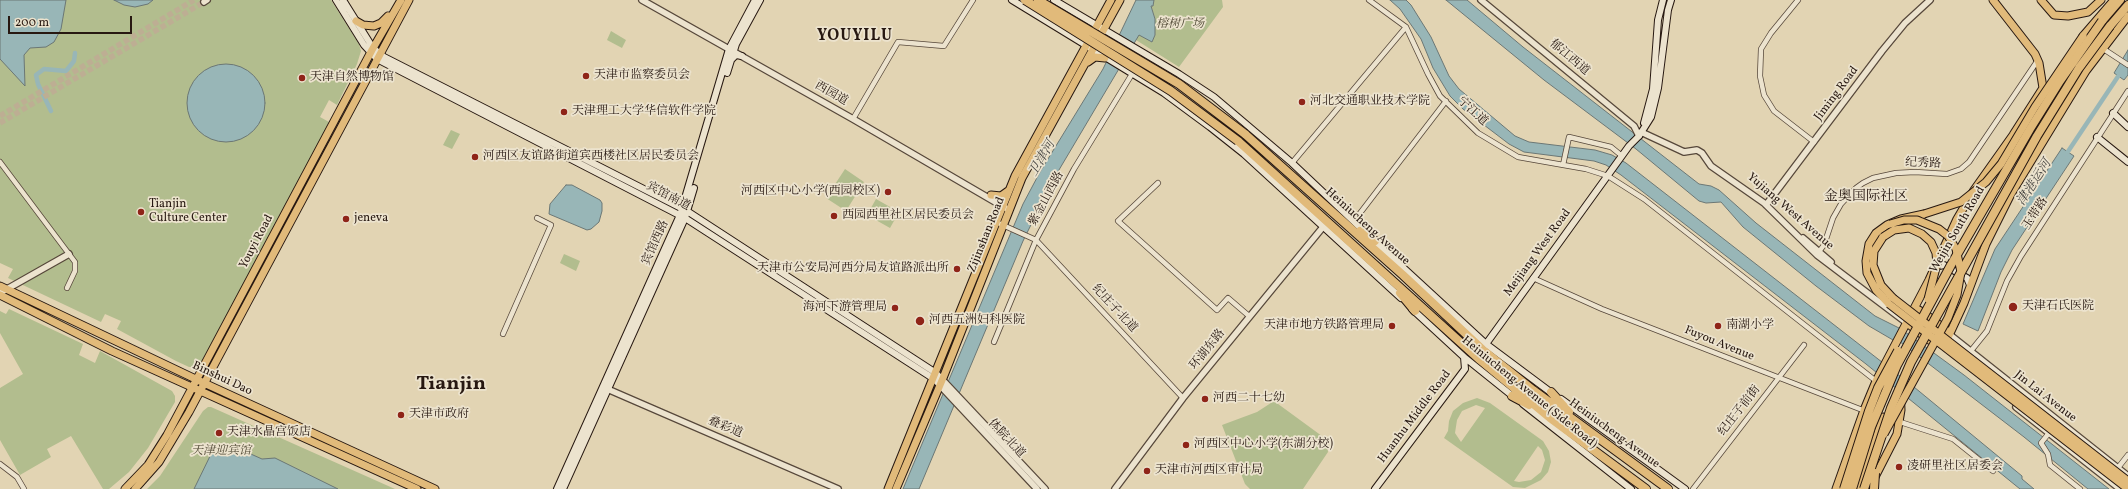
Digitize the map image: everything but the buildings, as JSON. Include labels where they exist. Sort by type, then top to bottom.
[{"type":"highway","name":"Heiniucheng Avenue","points":[[1024,0],[1171,91],[1238,141],[1480,360],[1550,418],[1646,489]]},
{"type":"highway","name":"Heiniucheng Avenue","points":[[1038,0],[1179,84],[1245,134],[1403,275],[1482,349],[1533,390],[1668,489]]},
{"type":"highway","name":"Weijin South Road","points":[[1852,489],[1871,427],[1892,375],[1948,265],[2040,113],[2079,52],[2120,0]]},
{"type":"highway","name":"Weijin South Road","points":[[1864,489],[1875,448],[1882,437],[1891,408],[1908,368],[1979,238],[2054,108],[2079,68],[2110,26],[2128,5]]},
{"type":"highway","points":[[1325,206],[1375,241]]},
{"type":"highway","points":[[1369,260],[1415,312]]},
{"type":"highway","points":[[1844,489],[1862,429],[1878,388],[1948,265]]},
{"type":"highway","points":[[1551,392],[1582,426]]},
{"type":"highway","points":[[1512,396],[1550,418]]},
{"type":"highway","points":[[1874,489],[1875,448]]},
{"type":"main road","points":[[336,0],[372,51]]},
{"type":"main road","points":[[342,0],[356,21],[372,51]]},
{"type":"main road","name":"Youyi Road","points":[[135,489],[151,473],[166,452],[409,0]]},
{"type":"main road","name":"宾馆西路","points":[[563,489],[605,389],[684,213],[732,49],[755,0]]},
{"type":"main road","name":"宾馆西路","points":[[732,49],[760,0]]},
{"type":"main road","points":[[1012,0],[1164,93],[1244,154],[1415,312]]},
{"type":"main road","points":[[1054,0],[1132,48],[1179,74],[1164,93]]},
{"type":"main road","name":"Zijinshan Road","points":[[1090,48],[1099,40],[1100,29],[1111,0]]},
{"type":"main road","name":"Zijinshan Road","points":[[896,489],[941,381],[1005,204],[1014,189],[1025,157],[1082,63],[1100,29],[1120,0]]},
{"type":"main road","points":[[1640,134],[1653,89],[1658,20],[1663,0]]},
{"type":"main road","points":[[1640,134],[1651,117],[1658,88],[1668,10],[1671,0]]},
{"type":"main road","points":[[1836,489],[1876,381],[1914,310],[1957,219],[1974,190],[2013,136],[2043,86],[2038,60],[1994,0]]},
{"type":"main road","points":[[2040,0],[2054,15],[2068,16],[2088,12],[2101,0]]},
{"type":"main road","points":[[2114,0],[2082,36],[2039,100],[2001,164],[1986,182],[1956,205],[1901,219],[1890,224],[1876,233],[1866,253],[1867,273],[1880,294],[2128,489]]},
{"type":"main road","points":[[356,21],[365,26],[379,24],[387,18],[399,2]]},
{"type":"main road","name":"Youyi Road","points":[[125,489],[158,451],[399,2]]},
{"type":"main road","points":[[1907,323],[1922,338],[1942,348],[1950,336],[1970,285],[1970,277],[2011,194],[2070,97],[2102,48],[2128,16]]},
{"type":"main road","points":[[1099,40],[1107,37],[1116,38]]},
{"type":"main road","name":"宾馆南道","points":[[372,51],[378,57],[684,213],[935,376]]},
{"type":"main road","points":[[728,61],[736,55],[743,54]]},
{"type":"main road","points":[[1082,63],[1093,58],[1105,58]]},
{"type":"main road","name":"Heiniucheng Avenue (Side Road)","points":[[1179,74],[1214,97],[1292,163],[1486,344]]},
{"type":"main road","points":[[2113,113],[2128,127]]},
{"type":"main road","name":"Meijiang West Road","points":[[1486,344],[1629,146],[1640,134]]},
{"type":"main road","points":[[2098,137],[2128,162]]},
{"type":"main road","points":[[990,197],[1001,196],[1014,189]]},
{"type":"main road","points":[[1882,437],[1894,418],[1948,318],[1956,295],[1960,272],[1956,249],[1948,236],[1939,229],[1917,220],[1904,220],[1890,224]]},
{"type":"main road","name":"Zijinshan Road","points":[[888,489],[999,223]]},
{"type":"main road","points":[[1928,299],[1937,268],[1937,257],[1933,246],[1926,236],[1912,229],[1899,228],[1887,233],[1876,246],[1873,257],[1876,275],[1888,293],[2128,481]]},
{"type":"main road","points":[[1939,255],[1948,265],[1970,277]]},
{"type":"main road","points":[[1934,267],[1948,265]]},
{"type":"main road","name":"Binshui Dao","points":[[2,290],[436,489]]},
{"type":"main road","name":"Binshui Dao","points":[[2,290],[112,351],[417,489]]},
{"type":"main road","points":[[1914,310],[1917,309],[1924,313],[1944,328],[1950,336]]},
{"type":"main road","name":"Heiniucheng Avenue (Side Road)","points":[[1415,312],[1464,357],[1631,489]]},
{"type":"main road","points":[[1871,489],[1894,441],[1899,422],[1900,378],[1922,338]]},
{"type":"main road","name":"Heiniucheng Avenue","points":[[1486,344],[1685,489]]},
{"type":"main road","name":"Huanhu Middle Road","points":[[1376,489],[1465,368],[1464,357]]},
{"type":"main road","name":"Huanhu Middle Road","points":[[1379,489],[1467,371],[1472,368],[1479,369]]},
{"type":"main road","name":"宾馆西路","points":[[557,489],[605,389]]},
{"type":"main road","points":[[1864,410],[1875,448]]},
{"type":"main road","points":[[1859,489],[1875,448],[1883,417]]},
{"type":"street","name":"西园道","points":[[642,0],[743,54],[990,197],[1005,204]]},
{"type":"street","name":"西园道","points":[[649,0],[732,49]]},
{"type":"street","points":[[854,118],[898,42],[944,46],[973,0]]},
{"type":"street","name":"宁江道","points":[[1368,0],[1406,27],[1440,96],[1478,133],[1518,157],[1586,168],[1608,176],[1644,200],[1876,381]]},
{"type":"street","name":"郁江西道","points":[[1481,0],[1634,126],[1640,134]]},
{"type":"street","points":[[1798,0],[1771,33],[1761,49],[1760,76],[1764,95],[1774,111],[1813,142]]},
{"type":"street","name":"Jiming Road","points":[[1813,142],[1894,32],[1927,0]]},
{"type":"street","name":"Jiming Road","points":[[1766,203],[1896,33],[1930,0]]},
{"type":"street","points":[[1292,163],[1406,27]]},
{"type":"street","points":[[2102,48],[2128,65]]},
{"type":"street","name":"纪秀路","points":[[1818,253],[1824,245],[1833,218],[1841,204],[1856,188],[1863,183],[1873,178],[1896,173],[1915,172],[1947,174],[1961,169],[1969,162],[2038,60]]},
{"type":"street","name":"紫金山西路","points":[[994,342],[1036,240],[1074,169],[1132,74]]},
{"type":"street","name":"玉带路","points":[[1970,352],[1987,331],[2007,281],[2021,256],[2128,91]]},
{"type":"street","points":[[1354,221],[1446,101]]},
{"type":"street","name":"Yujiang West Avenue","points":[[1640,134],[1684,152],[1697,150],[1702,153],[1708,162],[1766,203],[1818,253],[1907,323]]},
{"type":"street","points":[[1564,165],[1569,137],[1611,146],[1624,154]]},
{"type":"street","points":[[0,162],[74,263],[74,268],[66,287]]},
{"type":"street","points":[[0,166],[67,253]]},
{"type":"street","points":[[1158,182],[1118,221],[1217,310],[1228,298],[1250,316]]},
{"type":"street","points":[[503,334],[551,225],[537,218]]},
{"type":"street","name":"纪庄子北道","points":[[999,223],[1028,235],[1036,240],[1183,398]]},
{"type":"street","name":"环湖东路","points":[[1115,489],[1183,398],[1323,227]]},
{"type":"street","points":[[2,290],[67,253]]},
{"type":"street","name":"Fuyou Avenue","points":[[1533,278],[1602,309],[1778,379],[1883,417],[1953,439],[1993,471]]},
{"type":"street","name":"Jin Lai Avenue","points":[[1950,336],[2128,476]]},
{"type":"street","name":"纪庄子前街","points":[[1693,489],[1804,346]]},
{"type":"street","points":[[1942,348],[2048,434],[2120,489]]},
{"type":"street","points":[[935,376],[1045,489]]},
{"type":"street","name":"叠彩道","points":[[605,389],[838,489]]},
{"type":"street","name":"体院北道","points":[[960,402],[1037,489]]},
{"type":"street","points":[[2048,434],[2041,443],[2048,454],[2050,465],[2080,489]]},
{"type":"street","points":[[2108,480],[2128,455]]},
{"type":"street","points":[[0,464],[17,477],[24,489]]},
{"type":"green space","name":"Tianjin Culture Center","points":[[0,0],[331,0],[359,44],[361,51],[357,64],[337,105],[329,100],[320,117],[329,122],[310,162],[200,364],[195,367],[189,367],[176,361],[117,329],[121,321],[105,314],[101,322],[8,278],[13,269],[0,263]]},
{"type":"green space","name":"榕树广场","points":[[1154,0],[1222,0],[1223,7],[1179,67],[1136,40],[1139,34],[1152,42],[1155,35],[1155,19],[1151,5],[1153,6]]},
{"type":"green space","points":[[611,31],[626,40],[622,48],[607,40]]},
{"type":"green space","points":[[451,130],[460,134],[452,149],[443,145]]},
{"type":"green space","points":[[845,169],[864,182],[846,211],[826,198]]},
{"type":"green space","points":[[876,199],[899,212],[890,228],[867,215]]},
{"type":"green space","points":[[564,254],[580,261],[576,271],[560,263]]},
{"type":"green space","points":[[9,309],[83,344],[79,355],[95,363],[100,351],[172,391],[175,396],[175,402],[148,448],[129,472],[109,489],[103,489],[71,436],[47,449],[51,457],[20,475],[0,440],[0,388],[23,374],[0,333],[0,311],[6,314]]},
{"type":"green space","points":[[1477,398],[1490,403],[1543,441],[1549,451],[1551,462],[1548,472],[1541,480],[1525,488],[1513,487],[1444,438],[1448,431],[1449,421],[1453,411],[1463,403]],"holes":[[[1476,405],[1485,408],[1461,442],[1455,433],[1457,420],[1462,411]],[[1538,446],[1542,450],[1545,460],[1541,472],[1531,480],[1519,482],[1514,481]]]},
{"type":"green space","points":[[1274,401],[1326,439],[1328,452],[1303,489],[1250,489],[1245,484],[1222,425],[1257,412]]},
{"type":"green space","name":"天津迎宾馆","points":[[208,407],[211,407],[395,489],[147,489],[160,476],[203,411]]},
{"type":"water","points":[[0,0],[66,0],[61,29],[54,42],[46,47],[30,48],[24,55],[25,86],[0,59]]},
{"type":"water","points":[[114,0],[153,0],[148,4],[135,7],[124,5]]},
{"type":"water","points":[[1136,0],[1154,0],[1153,6],[1151,6],[1155,19],[1155,35],[1152,42],[1139,35],[1053,180],[1023,241],[919,489],[903,489],[1023,204],[1040,172],[1103,69]]},
{"type":"water","points":[[1390,0],[1406,0],[1411,5],[1431,37],[1449,76],[1459,89],[1515,136],[1529,142],[1595,150],[1612,155],[1626,163],[1914,387],[2022,476],[2022,479],[2034,489],[2020,489],[1866,364],[1606,165],[1594,161],[1524,152],[1509,144],[1463,109],[1450,96],[1433,68],[1421,39],[1400,9]]},
{"type":"water","points":[[1446,0],[1467,0],[1523,47],[1699,184],[1711,186],[1719,190],[1756,223],[1875,316],[1901,329],[1964,375],[2109,489],[2088,489],[2024,437],[1899,341],[1893,340],[1869,326],[1816,286],[1743,227],[1721,202],[1706,203],[1699,201],[1636,149],[1544,80]]},
{"type":"water","points":[[2128,50],[2128,75],[2124,80],[2114,73]]},
{"type":"water","points":[[226,64],[241,67],[254,75],[262,88],[265,103],[262,118],[254,131],[241,139],[226,142],[211,139],[198,131],[190,118],[187,103],[190,88],[198,75],[211,67]]},
{"type":"water","points":[[2062,148],[2074,156],[2012,250],[2001,272],[1978,331],[1963,324],[1995,249]]},
{"type":"water","points":[[566,185],[572,185],[600,200],[602,203],[602,211],[599,222],[591,229],[587,230],[549,214],[550,204]]},
{"type":"water","points":[[235,447],[262,459],[275,458],[338,489],[194,489],[213,450],[220,454]]},
{"type":"waterway","points":[[51,111],[38,84],[36,75],[44,69],[66,71],[74,61],[75,53]]},
{"type":"waterway","name":"津港运河","points":[[2065,156],[2121,72]]},
{"type":"tunnel","points":[[0,116],[194,0]]},
{"type":"tunnel","points":[[0,123],[204,2]]},
{"type":"place","name":"天津市监察委员会","points":[[586,76]]},
{"type":"place","name":"天津自然博物馆","points":[[302,78]]},
{"type":"place","name":"河北交通职业技术学院","points":[[1302,102]]},
{"type":"place","name":"天津理工大学华信软件学院","points":[[564,112]]},
{"type":"place","name":"河西区友谊路街道宾西楼社区居民委员会","points":[[475,157]]},
{"type":"place","name":"河西区中心小学(西园校区)","points":[[888,192]]},
{"type":"place","name":"Tianjin Culture Center","points":[[141,212]]},
{"type":"place","name":"西园西里社区居民委员会","points":[[834,216]]},
{"type":"place","name":"jeneva","points":[[346,219]]},
{"type":"place","name":"天津市公安局河西分局友谊路派出所","points":[[957,269]]},
{"type":"place","name":"天津石氏医院","points":[[2013,307]]},
{"type":"place","name":"海河下游管理局","points":[[895,308]]},
{"type":"place","name":"河西五洲妇科医院","points":[[920,321]]},
{"type":"place","name":"天津市地方铁路管理局","points":[[1392,326]]},
{"type":"place","name":"南湖小学","points":[[1718,326]]},
{"type":"place","name":"河西二十七幼","points":[[1205,399]]},
{"type":"place","name":"天津市政府","points":[[401,415]]},
{"type":"place","name":"天津水晶宫饭店","points":[[219,433]]},
{"type":"place","name":"河西区中心小学(东湖分校)","points":[[1186,445]]},
{"type":"place","name":"凌研里社区居委会","points":[[1899,467]]},
{"type":"place","name":"天津市河西区审计局","points":[[1147,471]]},
{"type":"district","name":"YOUYILU","points":[[855,37]]},
{"type":"district","name":"金奥国际社区","points":[[1866,197]]},
{"type":"district","name":"Tianjin","points":[[451,385]]},
{"type":"water label","name":"卫津河","points":[[1043,159]]}]
